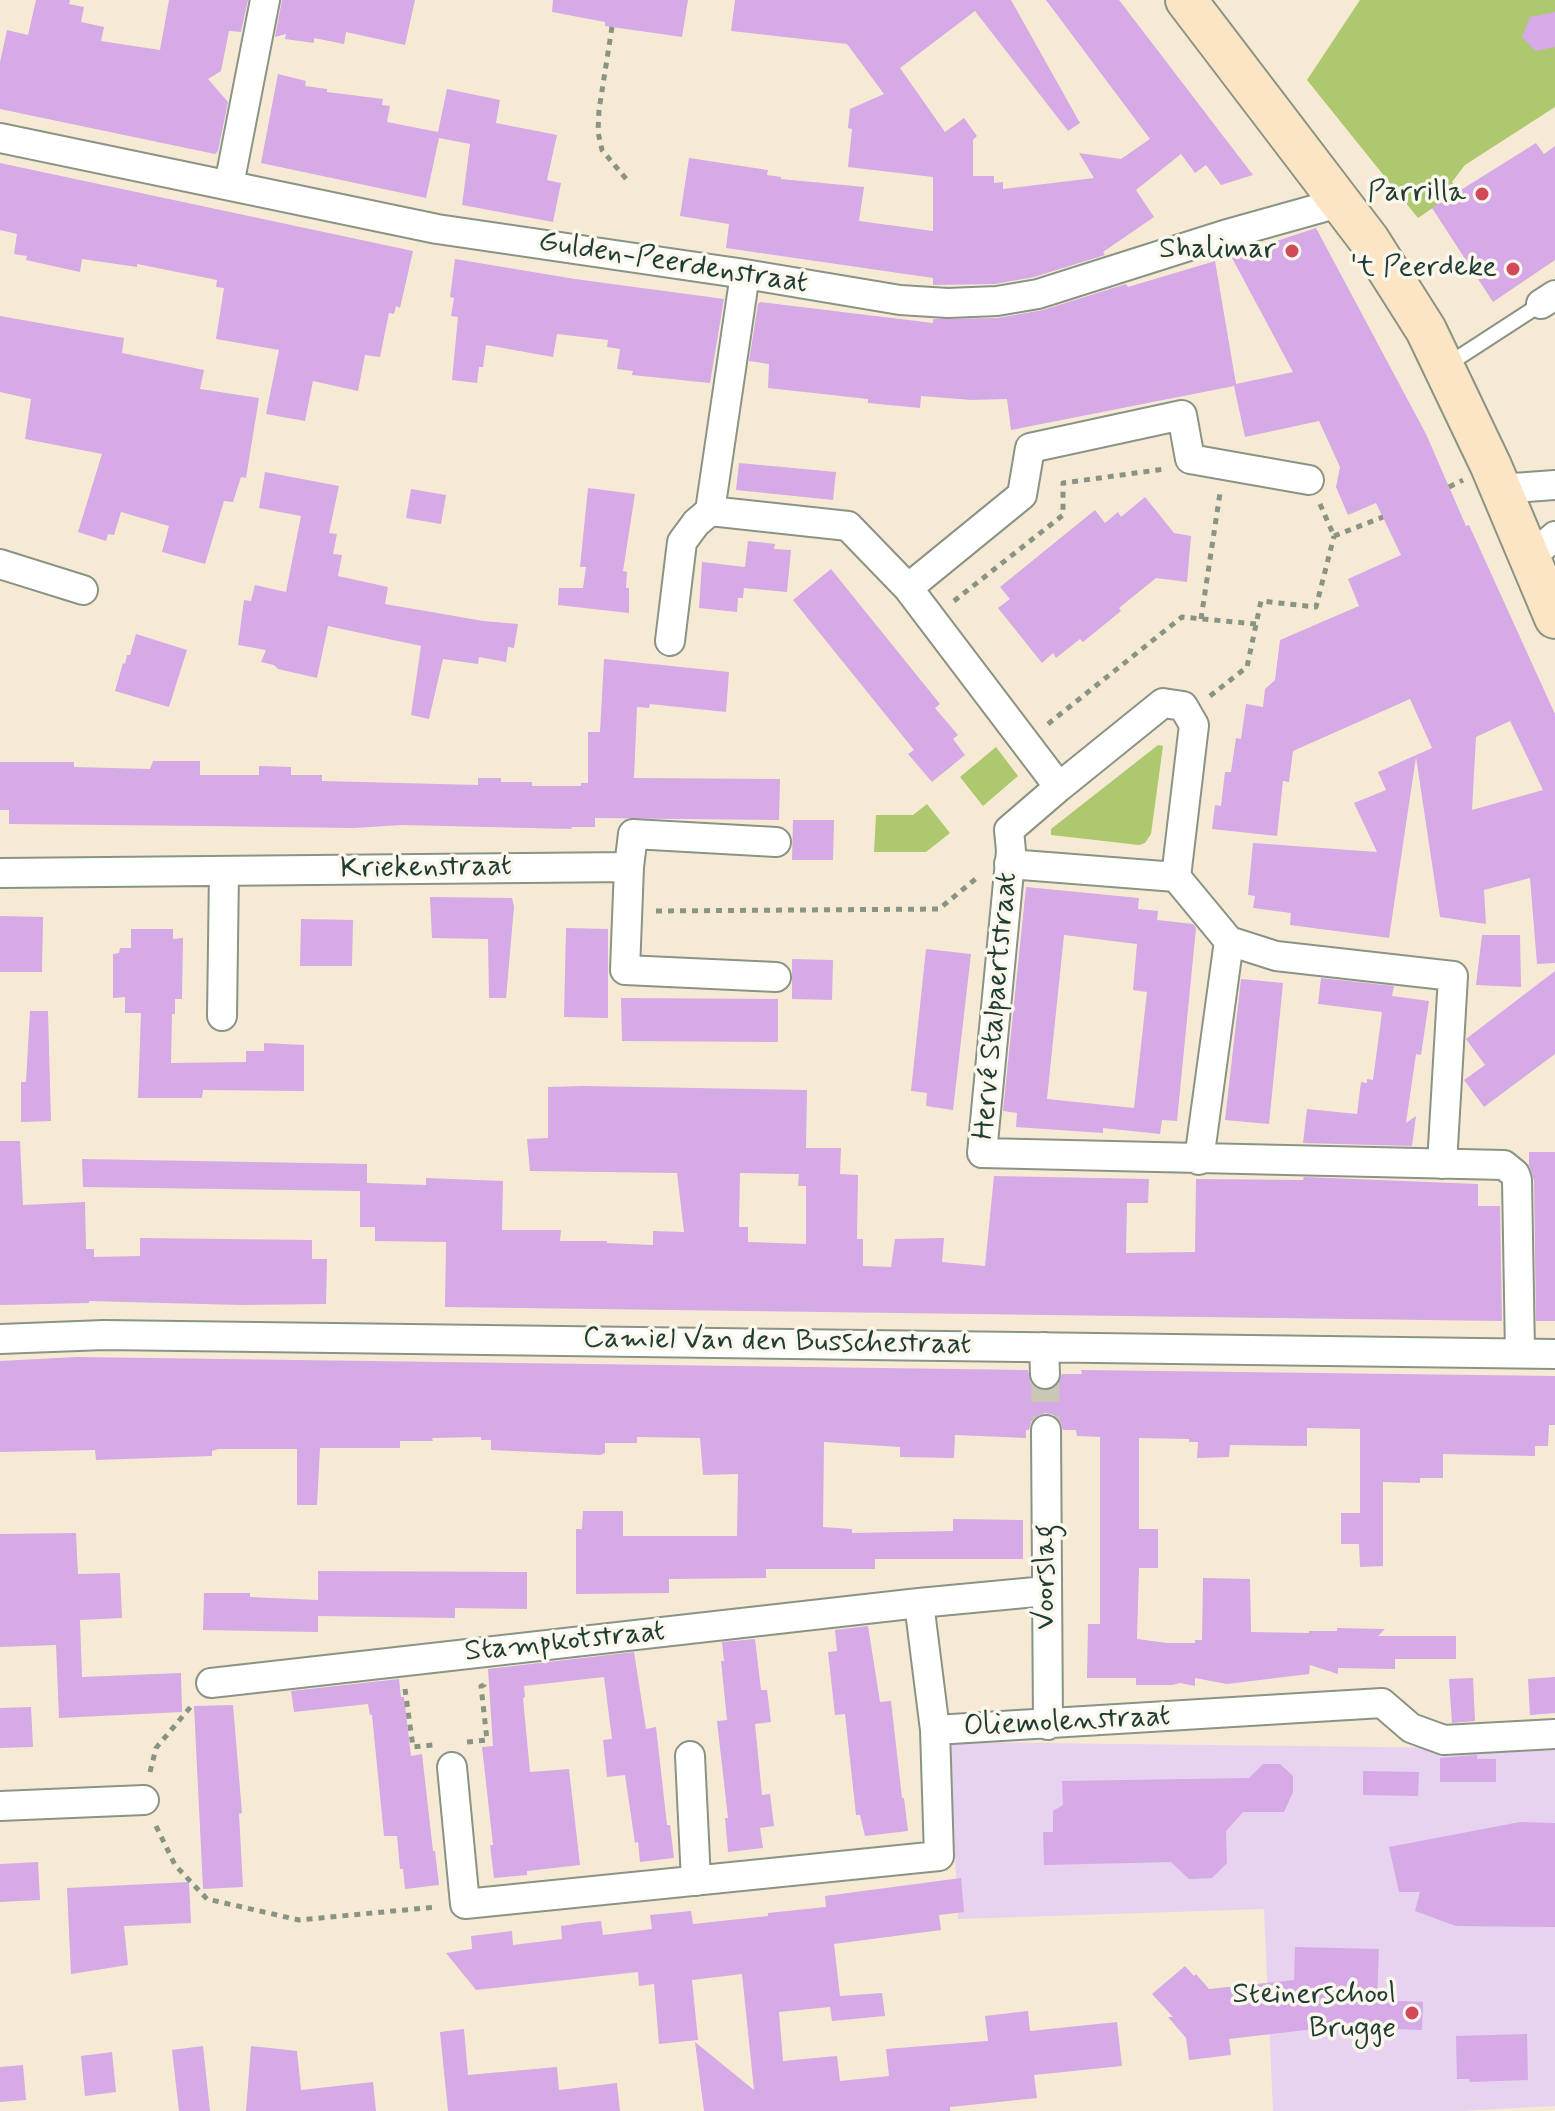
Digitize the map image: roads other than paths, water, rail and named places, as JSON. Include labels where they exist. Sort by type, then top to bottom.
[{"type":"main road","points":[[1186,0],[1342,202],[1426,330],[1496,477],[1543,547],[1555,618]]},
{"type":"street","points":[[229,185],[265,0]]},
{"type":"street","name":"Gulden-Peerdenstraat","points":[[0,138],[437,229],[900,300],[948,303],[997,301],[1038,294],[1224,235],[1342,202]]},
{"type":"street","points":[[670,641],[682,542],[710,511],[745,274]]},
{"type":"street","points":[[908,588],[1022,495],[1030,448],[1182,415],[1190,459],[1309,480]]},
{"type":"street","points":[[1496,477],[1555,485]]},
{"type":"street","points":[[710,511],[848,526],[908,588],[1059,787]]},
{"type":"street","points":[[0,564],[83,590]]},
{"type":"street","name":"Hervé Stalpaertstraat","points":[[1176,877],[1194,725],[1189,713],[1175,703],[1163,703],[1009,830],[1009,864],[982,1153],[1504,1165],[1515,1174],[1520,1353]]},
{"type":"street","points":[[776,842],[633,834],[625,970],[776,977]]},
{"type":"street","points":[[1009,864],[1176,877],[1229,941],[1276,956],[1453,976],[1442,1164]]},
{"type":"street","name":"Kriekenstraat","points":[[0,873],[629,867]]},
{"type":"street","points":[[222,1016],[224,871]]},
{"type":"street","points":[[1199,1160],[1229,941]]},
{"type":"street","name":"Camiel Van den Busschestraat","points":[[0,1339],[104,1335],[1044,1360],[1555,1354]]},
{"type":"street","name":"Voorslag","points":[[1046,1430],[1048,1725]]},
{"type":"street","name":"Stampkotstraat","points":[[211,1683],[1046,1591]]},
{"type":"street","points":[[919,1603],[935,1730]]},
{"type":"street","name":"Oliemolenstraat","points":[[452,1751],[465,1904],[939,1856],[935,1730],[1382,1703],[1411,1728],[1444,1740],[1555,1734]]},
{"type":"street","points":[[690,1756],[696,1881]]},
{"type":"street","points":[[0,1806],[144,1800]]},
{"type":"lane","points":[[1444,367],[1548,300]]},
{"type":"tunnel","points":[[1045,1374],[1046,1430]]},
{"type":"place","name":"Parrilla","points":[[1482,194]]},
{"type":"place","name":"Shalimar","points":[[1292,251]]},
{"type":"place","name":"'t Peerdeke","points":[[1513,269]]},
{"type":"place","name":"Steinerschool Brugge","points":[[1412,2013]]}]
